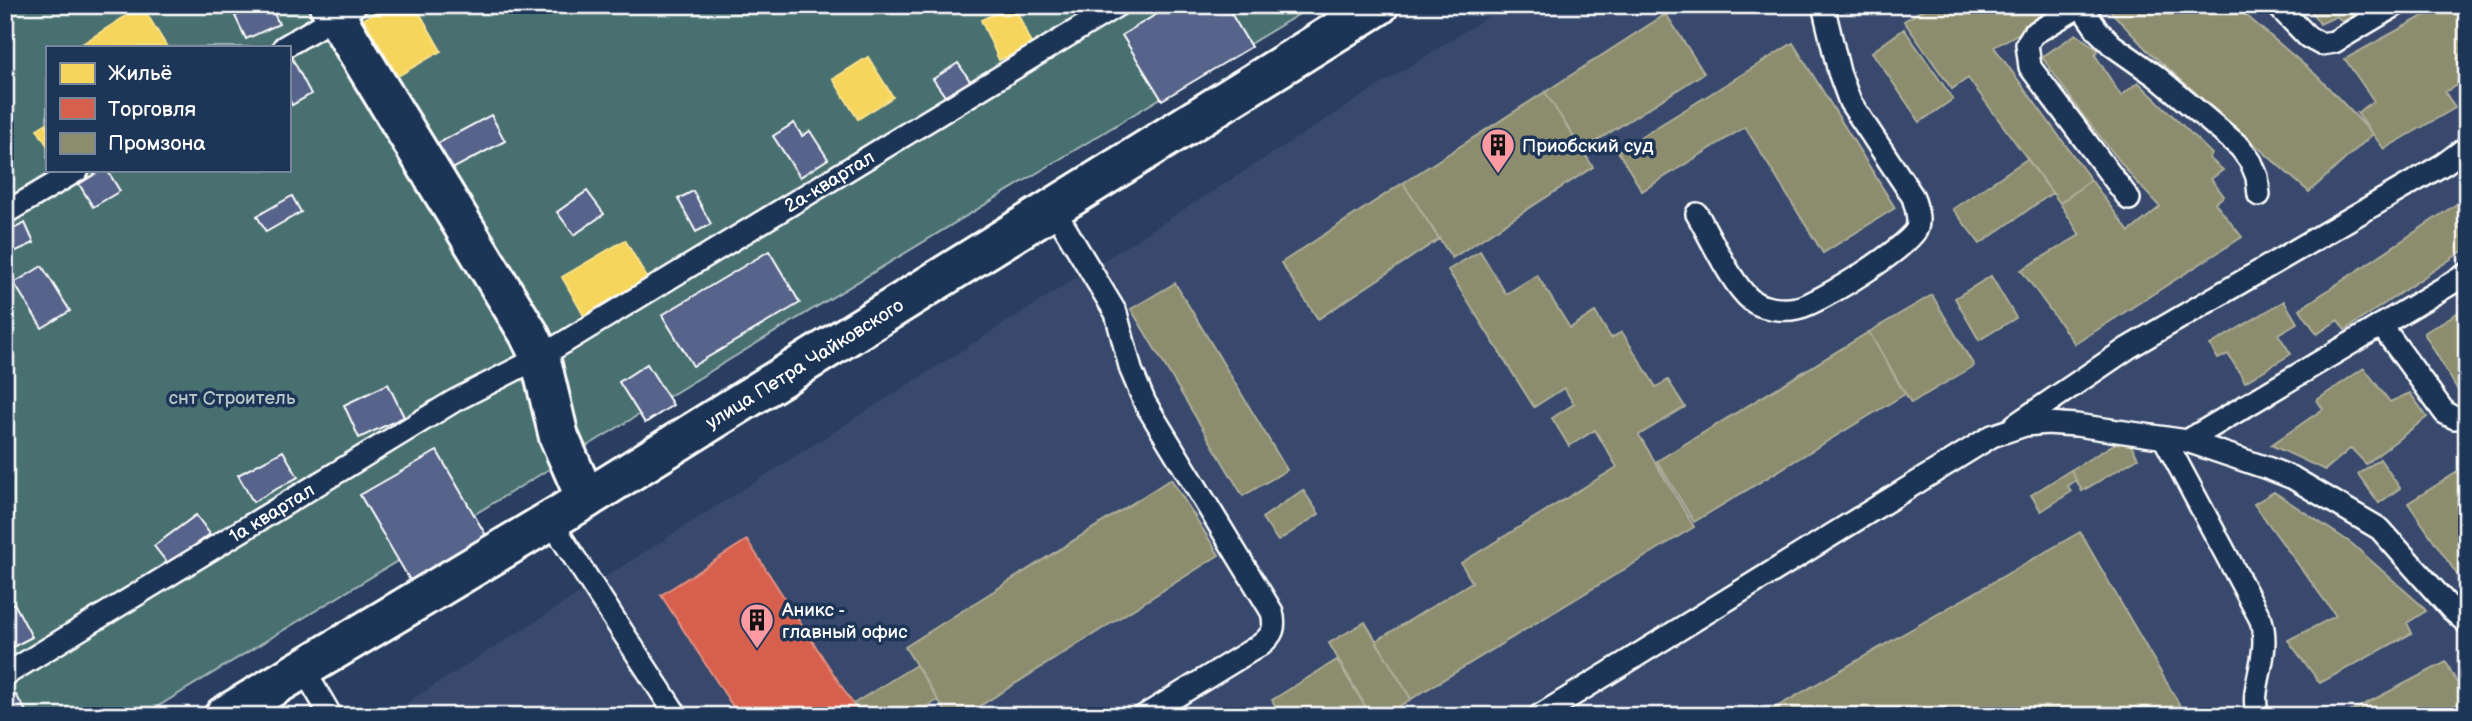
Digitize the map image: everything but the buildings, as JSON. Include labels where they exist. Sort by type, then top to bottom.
[{"type":"street","name":"улица Петра Чайковского","points":[[224,716],[586,499],[1380,5]]},
{"type":"street","points":[[341,9],[452,210],[513,305],[540,357],[559,437],[586,499]]},
{"type":"lane","name":"2а-квартал","points":[[540,357],[1118,5]]},
{"type":"lane","points":[[1697,214],[1740,288],[1752,302],[1773,309],[1800,308],[1819,300],[1905,244],[1916,229],[1918,210],[1913,197],[1850,102],[1839,72],[1823,5]]},
{"type":"lane","points":[[2277,5],[2308,37],[2321,44],[2334,42],[2396,5]]},
{"type":"lane","points":[[2129,199],[2029,67],[2027,44],[2033,34],[2080,6],[2112,45],[2156,76],[2240,147],[2251,162],[2257,177],[2259,195]]},
{"type":"lane","points":[[285,46],[341,9]]},
{"type":"lane","points":[[2007,430],[2128,348],[2444,164],[2467,147]]},
{"type":"lane","points":[[5,213],[75,172]]},
{"type":"lane","points":[[1053,208],[1116,313],[1131,370],[1145,403],[1272,612],[1275,624],[1272,635],[1260,645],[1144,716]]},
{"type":"lane","points":[[2187,441],[2467,274]]},
{"type":"lane","points":[[2381,325],[2445,413],[2455,418],[2467,417]]},
{"type":"lane","name":"1а квартал","points":[[5,676],[454,401],[540,357]]},
{"type":"lane","points":[[1539,716],[1992,436],[2025,425],[2056,424],[2187,441],[2293,478],[2380,529],[2451,609],[2467,623]]},
{"type":"lane","points":[[2164,438],[2261,620],[2265,635],[2255,707],[2258,716]]},
{"type":"lane","points":[[550,520],[677,716]]},
{"type":"lane","points":[[303,668],[331,716]]},
{"type":"shaded area","points":[[1506,5],[2467,5],[2467,716],[386,716]]},
{"type":"green space","name":"снт Строитель","points":[[5,5],[1314,5],[142,716],[5,716]]},
{"type":"place","name":"Приобский суд","points":[[1498,175]]},
{"type":"place","name":"Аникс - главный офис","points":[[757,650]]}]
